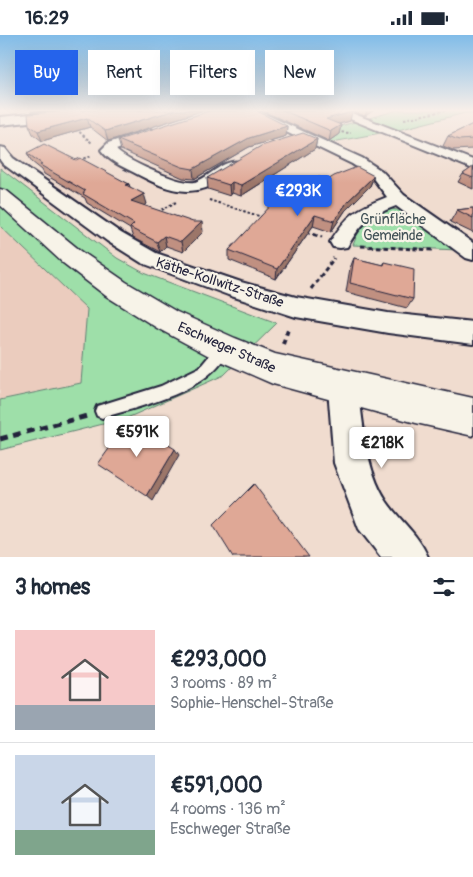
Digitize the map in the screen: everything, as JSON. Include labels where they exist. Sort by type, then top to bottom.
[{"type":"main road","name":"Eschweger Straße","points":[[4,200],[72,257],[116,289],[167,320],[224,348],[273,369],[416,405],[473,417]]},
{"type":"street","points":[[146,134],[113,146],[108,150],[112,156],[176,185],[191,187],[200,185],[248,157]]},
{"type":"street","points":[[299,134],[357,161],[377,174],[398,199],[473,253]]},
{"type":"street","points":[[395,134],[473,165]]},
{"type":"street","points":[[287,142],[303,136]]},
{"type":"street","name":"Käthe-Kollwitz-Straße","points":[[4,143],[8,161],[114,237],[148,258],[236,289],[296,307],[388,323],[473,333]]},
{"type":"street","points":[[341,244],[354,221],[373,209],[398,199]]},
{"type":"street","points":[[343,387],[352,463],[373,515],[408,557]]},
{"type":"lane","points":[[102,411],[164,392],[205,371],[224,348]]},
{"type":"path","points":[[83,134],[99,148],[108,150]]},
{"type":"path","points":[[74,162],[108,150]]},
{"type":"path","points":[[150,217],[183,198]]},
{"type":"path","points":[[209,199],[265,218]]},
{"type":"path","points":[[302,230],[341,244],[473,253]]},
{"type":"path","points":[[273,369],[296,307],[343,247],[341,244]]},
{"type":"path","points":[[0,439],[102,411]]},
{"type":"shaded area","points":[[0,226],[87,309],[81,383],[0,400]]},
{"type":"green space","points":[[310,134],[373,134],[327,143],[308,135]]},
{"type":"green space","points":[[0,168],[117,258],[144,273],[277,323],[224,375],[127,418],[0,450],[0,400],[81,383],[87,309],[0,226]]},
{"type":"green space","name":"Grünfläche Gemeinde","points":[[387,209],[398,210],[417,217],[434,229],[457,250],[353,245],[362,223]]},
{"type":"building","points":[[136,134],[261,134],[249,138],[193,169],[182,167],[118,140]]},
{"type":"building","points":[[299,134],[306,134],[317,139],[241,185],[232,182],[229,185],[207,178],[261,146]]},
{"type":"building","points":[[473,134],[473,139],[459,140],[448,136]]},
{"type":"building","points":[[44,144],[76,160],[80,158],[144,194],[131,201],[193,222],[202,222],[181,242],[164,236],[157,242],[130,228],[134,224],[83,194],[85,191],[40,165],[42,164],[27,153]]},
{"type":"building","points":[[357,167],[374,176],[348,201],[334,221],[315,215],[277,269],[229,250],[276,200],[286,203],[319,177],[328,180]]},
{"type":"building","points":[[473,167],[473,178],[463,174]]},
{"type":"building","points":[[473,208],[473,218],[457,210]]},
{"type":"building","points":[[354,258],[383,265],[384,262],[414,269],[413,299],[350,283]]},
{"type":"building","points":[[129,421],[175,449],[147,496],[98,464]]},
{"type":"building","points":[[254,484],[309,557],[233,557],[213,525]]}]
